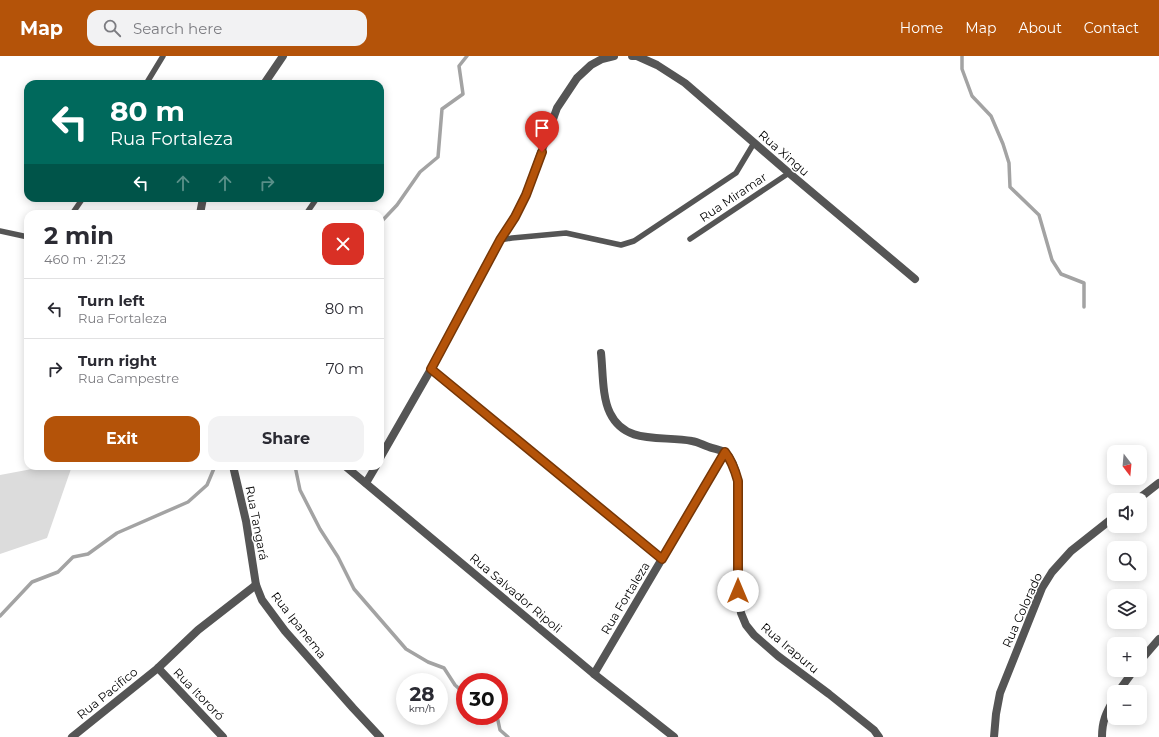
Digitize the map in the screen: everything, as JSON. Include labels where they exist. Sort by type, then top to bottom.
[{"type":"street","points":[[267,80],[283,56]]},
{"type":"street","points":[[384,451],[431,369],[500,240],[515,217],[526,195],[558,108],[577,78],[602,59],[614,56]]},
{"type":"street","name":"Rua Xingu","points":[[632,56],[637,56],[657,65],[685,84],[915,279]]},
{"type":"street","points":[[601,353],[605,397],[610,413],[621,427],[630,433],[641,437],[692,441],[725,452]]},
{"type":"street","points":[[431,369],[662,559]]},
{"type":"street","name":"Rua Fortaleza","points":[[594,674],[725,452]]},
{"type":"street","name":"Rua Irapuru","points":[[725,452],[731,460],[738,481],[738,591],[741,613],[746,625],[754,635],[778,656],[874,730],[879,737]]},
{"type":"street","name":"Rua Tangará","points":[[234,470],[246,521],[256,585]]},
{"type":"street","name":"Rua Salvador Ripoli","points":[[350,470],[594,674],[674,737]]},
{"type":"street","points":[[366,483],[374,470]]},
{"type":"street","points":[[1146,493],[1159,483]]},
{"type":"street","name":"Rua Colorado","points":[[994,737],[1000,693],[1042,588],[1052,572],[1070,551],[1107,523]]},
{"type":"street","name":"Rua Ipanema","points":[[158,668],[198,630],[256,585],[262,600],[285,631],[380,737]]},
{"type":"street","points":[[1147,654],[1159,640]]},
{"type":"street","name":"Rua Pacifico","points":[[72,737],[158,668]]},
{"type":"street","name":"Rua Itororó","points":[[158,668],[223,737]]},
{"type":"street","points":[[1102,737],[1102,725],[1107,712]]},
{"type":"lane","points":[[149,80],[164,56]]},
{"type":"lane","points":[[500,240],[566,233],[620,245],[634,241],[736,173],[754,143]]},
{"type":"lane","name":"Rua Miramar","points":[[690,239],[789,173]]},
{"type":"lane","points":[[0,231],[24,236]]},
{"type":"shaded area","points":[[27,470],[71,470],[47,538],[0,554],[0,475]]},
{"type":"waterway","points":[[384,219],[397,205],[420,172],[438,157],[442,109],[463,94],[459,66],[467,56]]},
{"type":"waterway","points":[[962,56],[962,69],[972,96],[991,116],[1003,144],[1009,163],[1010,187],[1039,215],[1052,260],[1061,274],[1084,283],[1084,307]]},
{"type":"waterway","points":[[0,616],[32,582],[58,572],[73,557],[88,554],[117,533],[188,502],[207,485],[213,470]]},
{"type":"waterway","points":[[296,470],[300,490],[320,529],[338,557],[354,589],[406,649],[428,662],[444,668],[456,686]]},
{"type":"waterway","points":[[499,725],[500,730],[508,737]]},
{"type":"route","points":[[542,152],[526,195],[515,217],[500,240],[431,369],[662,559],[725,452],[731,460],[738,481],[738,591]]}]
